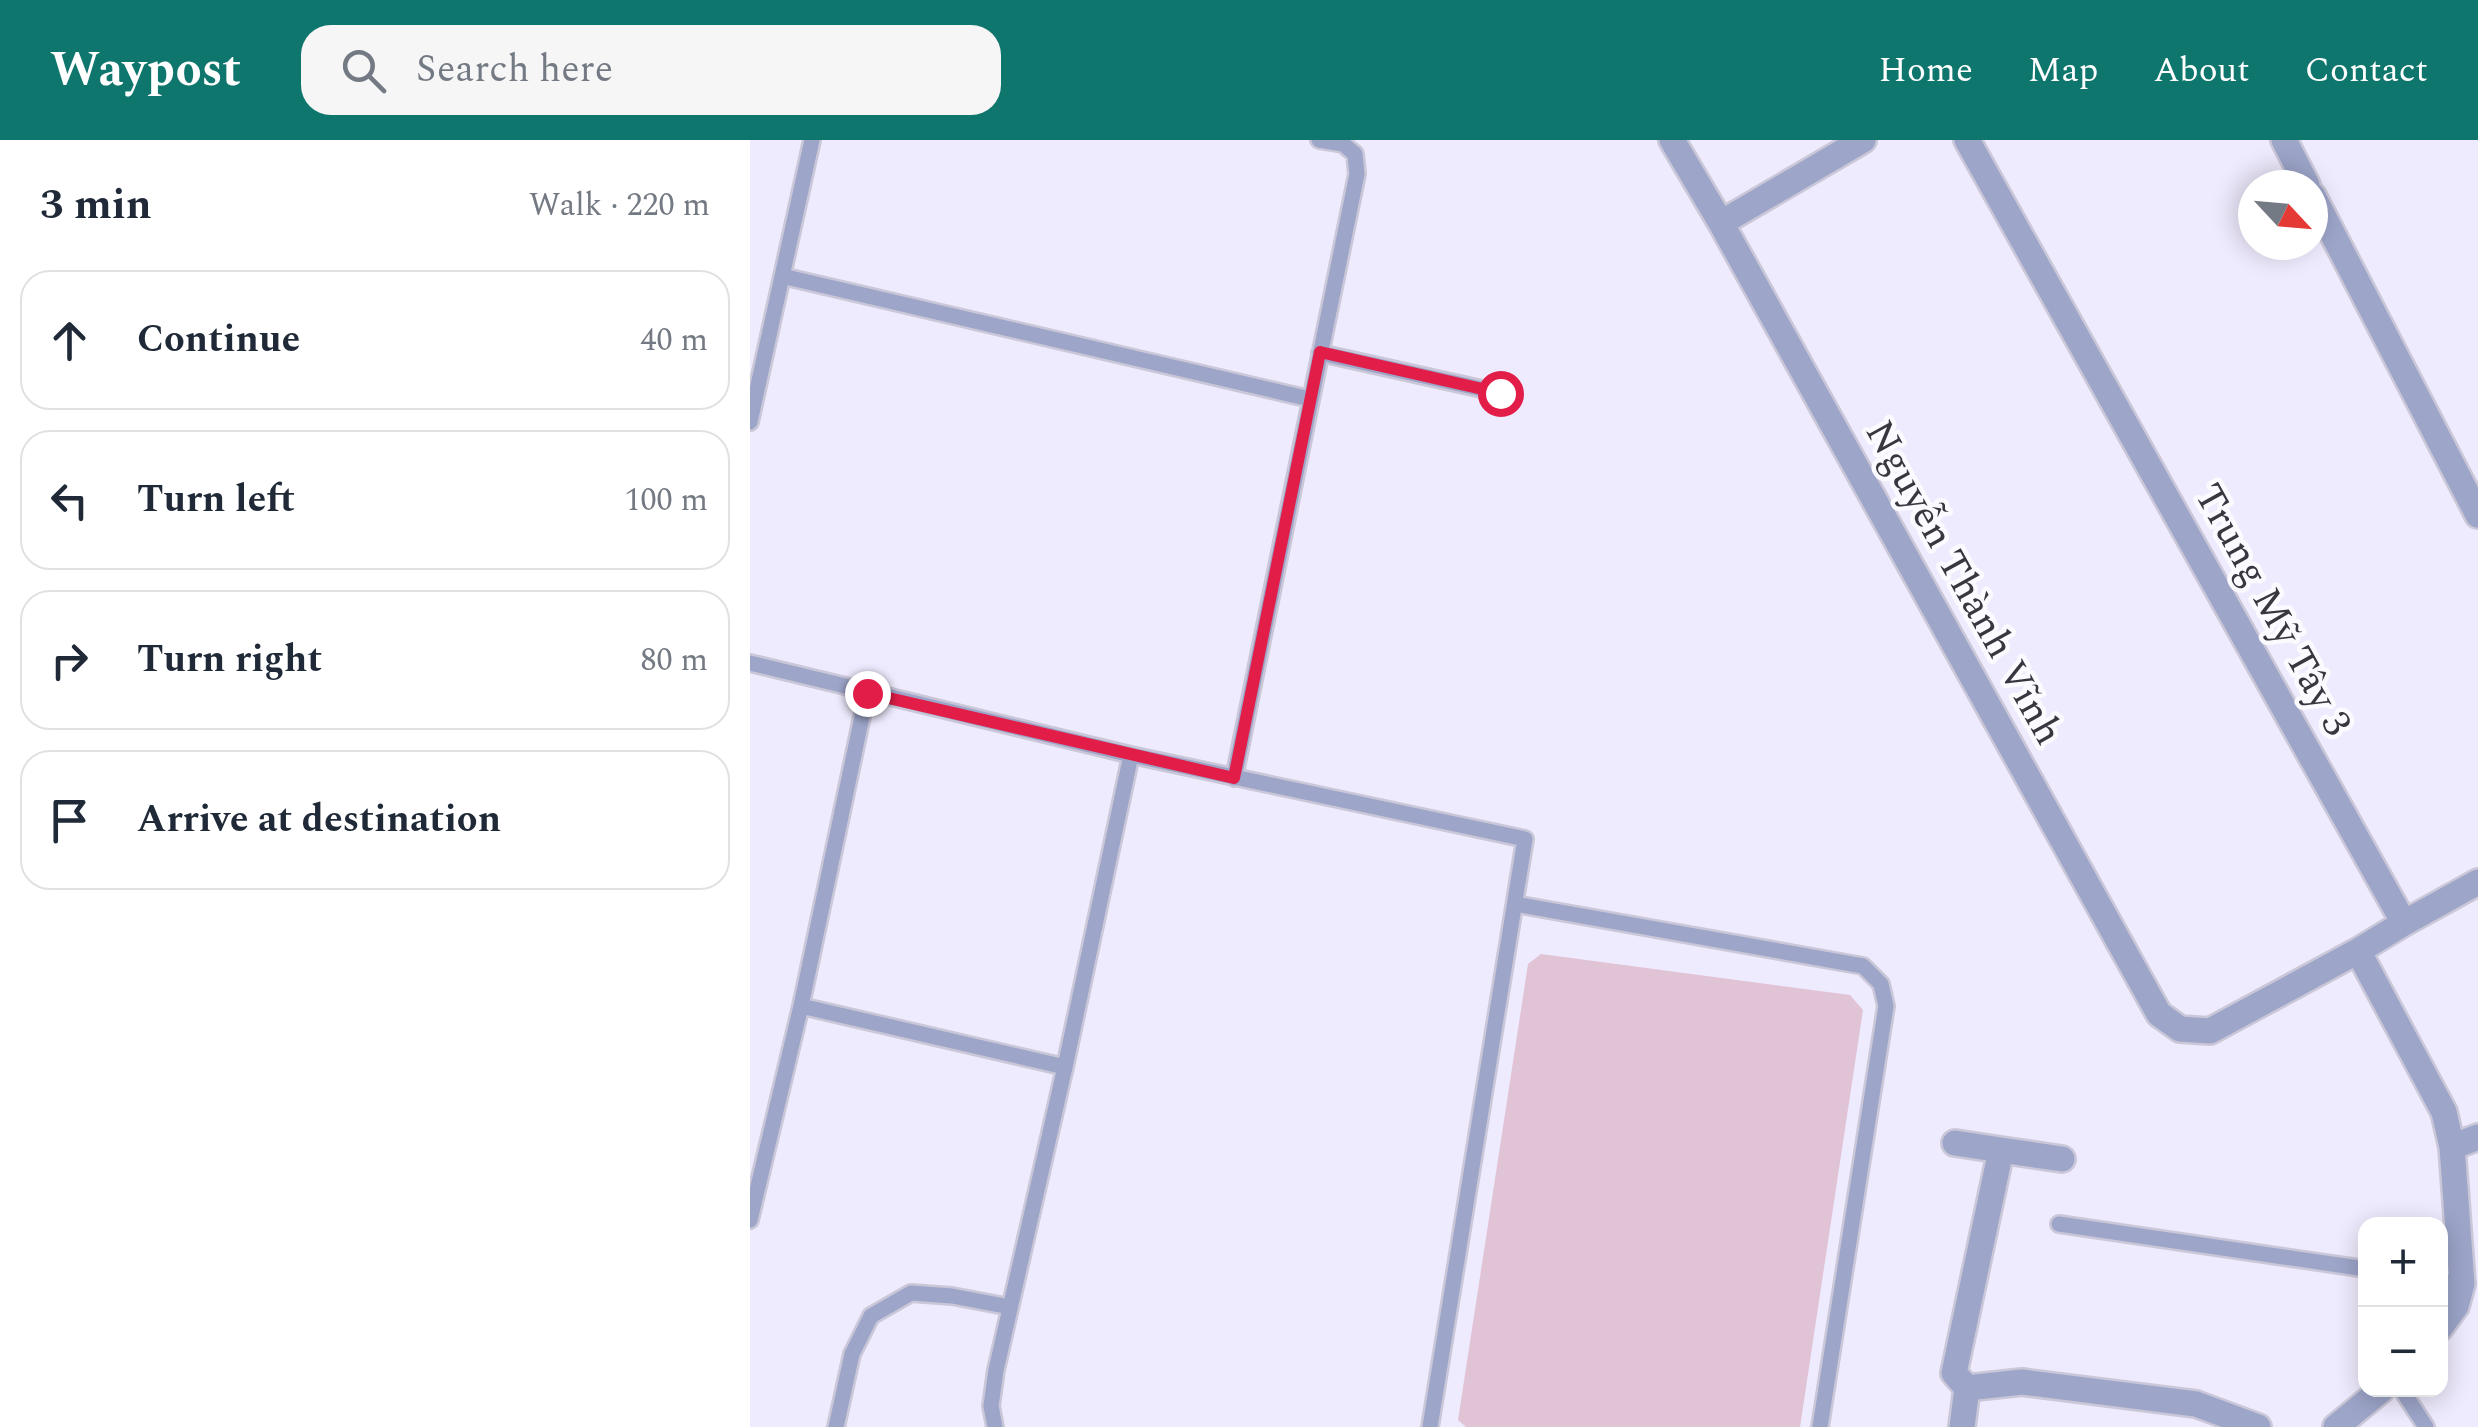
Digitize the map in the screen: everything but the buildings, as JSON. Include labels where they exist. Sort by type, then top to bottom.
[{"type":"street","name":"Nguyễn Thành Vĩnh","points":[[1672,140],[2159,1014],[2180,1028],[2210,1031],[2358,951]]},
{"type":"street","points":[[1721,223],[1862,140]]},
{"type":"street","name":"Trung Mỹ Tây 3","points":[[1967,140],[2404,923]]},
{"type":"street","points":[[2284,140],[2299,170]]},
{"type":"street","points":[[2328,225],[2478,515]]},
{"type":"street","points":[[2459,1294],[2452,1147],[2444,1112],[2358,951],[2478,882]]},
{"type":"street","points":[[2452,1147],[2478,1138]]},
{"type":"street","points":[[1955,1144],[2062,1159]]},
{"type":"street","points":[[1962,1427],[1967,1388],[1954,1373],[2001,1150]]},
{"type":"street","points":[[1967,1388],[2022,1382],[2196,1404],[2258,1427]]},
{"type":"street","points":[[2336,1427],[2372,1397]]},
{"type":"lane","points":[[750,422],[812,140]]},
{"type":"lane","points":[[1234,778],[1357,174],[1355,154],[1342,144],[1320,140]]},
{"type":"lane","points":[[782,276],[1310,399]]},
{"type":"lane","points":[[1320,352],[1500,393]]},
{"type":"lane","points":[[750,663],[1130,755],[1525,839],[1430,1427]]},
{"type":"lane","points":[[750,1220],[801,1006],[867,693]]},
{"type":"lane","points":[[996,1427],[992,1406],[996,1370],[1130,755]]},
{"type":"lane","points":[[1515,904],[1862,966],[1881,984],[1886,1006],[1820,1427]]},
{"type":"lane","points":[[801,1006],[1065,1067]]},
{"type":"lane","points":[[2059,1224],[2358,1269]]},
{"type":"lane","points":[[836,1427],[852,1354],[872,1316],[911,1294],[952,1296],[1010,1307]]},
{"type":"lane","points":[[2407,1397],[2426,1427]]},
{"type":"shaded area","points":[[1541,954],[1850,995],[1863,1010],[1800,1427],[1466,1427],[1458,1420],[1528,964]]},
{"type":"route","points":[[867,693],[1234,778],[1320,352],[1500,393]]}]
